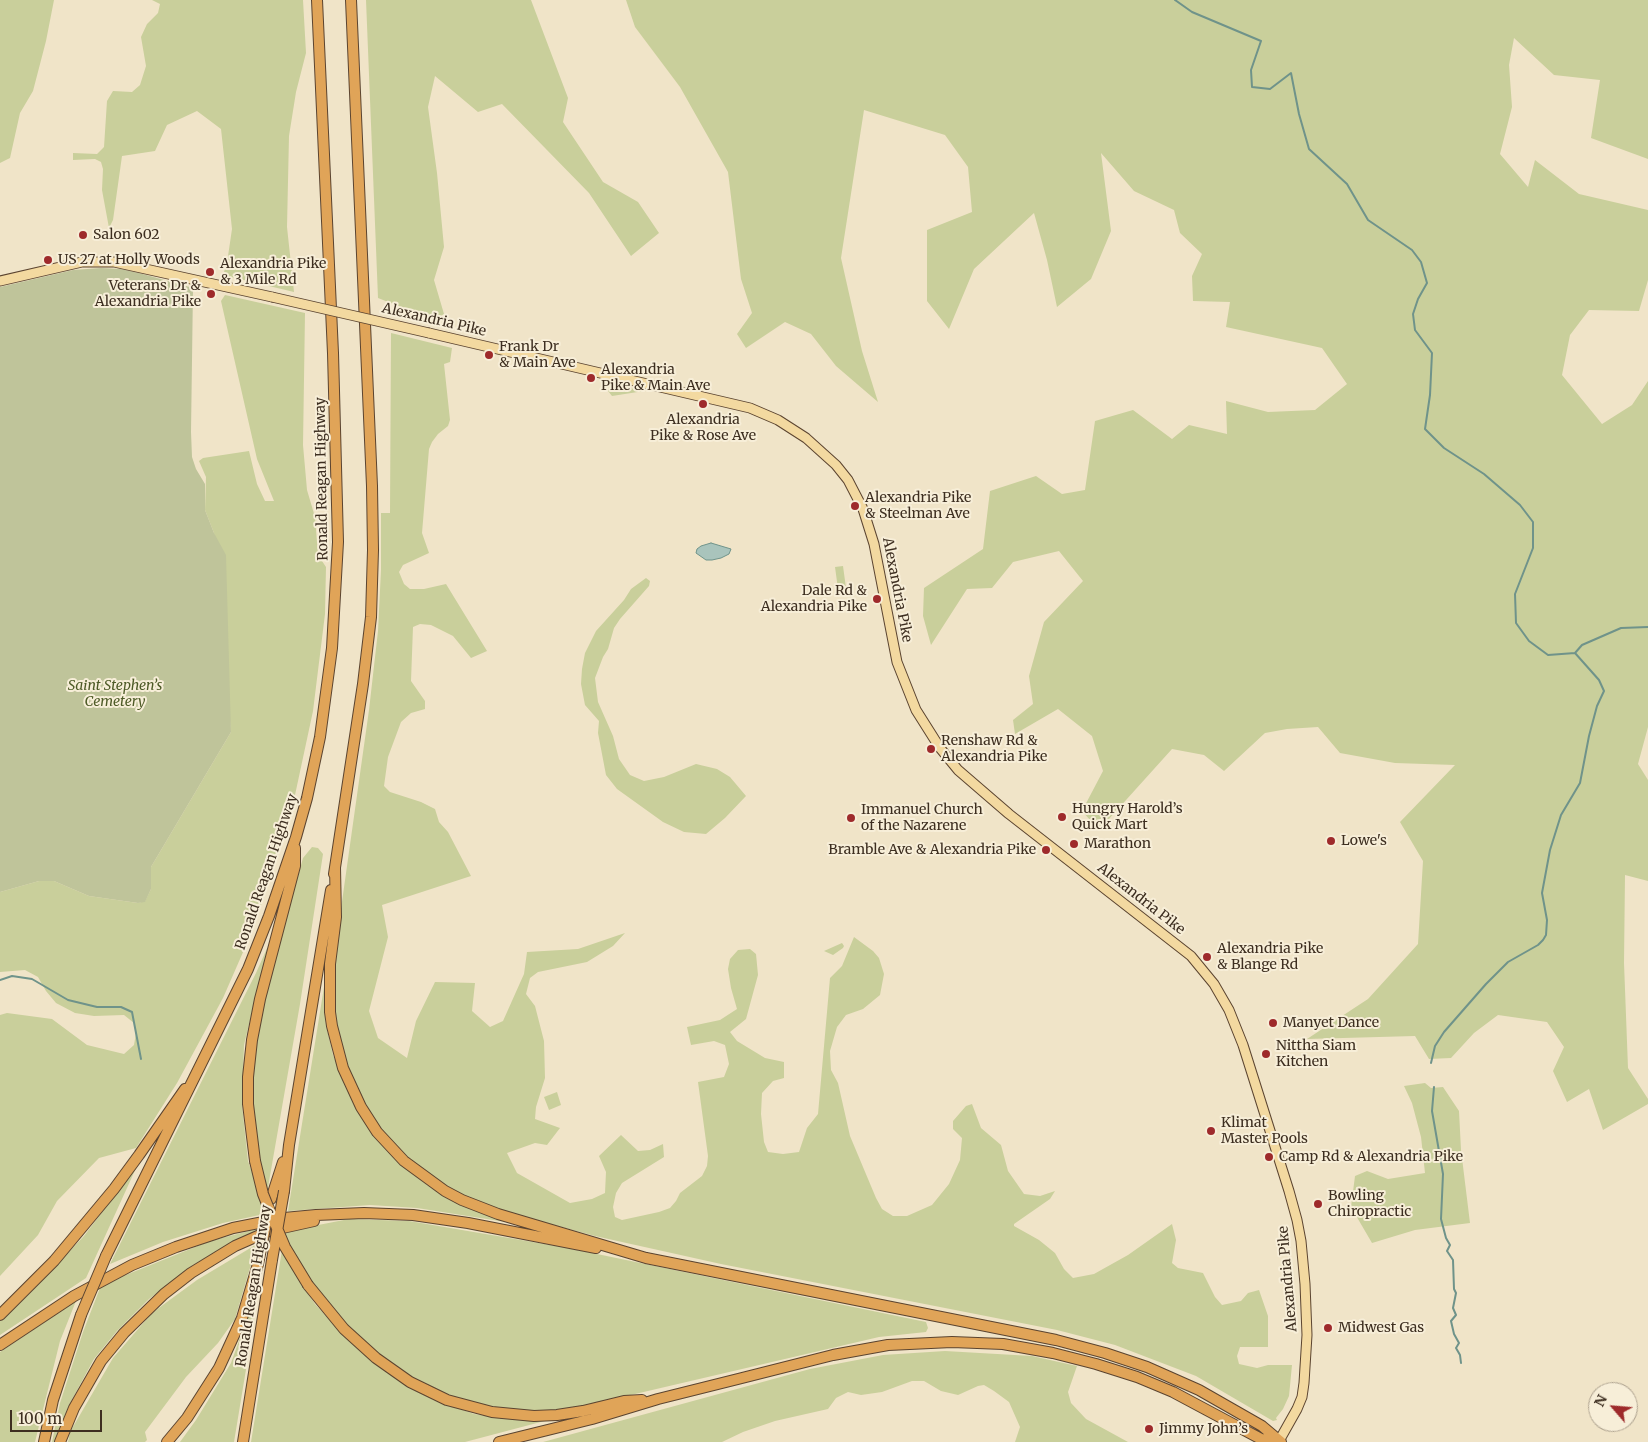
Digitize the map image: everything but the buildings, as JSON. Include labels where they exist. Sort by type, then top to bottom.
[{"type":"highway","name":"Ronald Reagan Highway","points":[[44,1442],[54,1400],[81,1315],[106,1256],[248,969],[269,916],[296,837],[307,798],[320,737],[329,677],[338,542],[333,353],[317,0]]},
{"type":"highway","name":"Ronald Reagan Highway","points":[[243,1442],[284,1191],[289,1144],[335,867],[365,668],[370,617],[373,550],[372,486],[350,0]]},
{"type":"highway","points":[[296,837],[295,866],[260,999],[252,1040],[248,1096],[255,1161],[266,1204],[285,1246],[308,1285],[345,1330],[376,1358],[410,1382],[446,1400],[492,1412],[546,1416],[583,1411],[624,1400],[658,1399]]},
{"type":"highway","points":[[335,867],[336,917],[330,964],[332,1026],[348,1083],[377,1132],[404,1161],[435,1184],[462,1200],[513,1219],[646,1258]]},
{"type":"highway","points":[[0,1316],[53,1263],[114,1189],[199,1070]]},
{"type":"highway","points":[[168,1442],[187,1418],[219,1368],[242,1318],[258,1264],[271,1199],[289,1144]]},
{"type":"highway","points":[[0,1345],[74,1296],[109,1276],[154,1255],[224,1231],[264,1221],[308,1215],[347,1213],[413,1215],[646,1258],[1056,1340],[1147,1367],[1199,1390],[1262,1426],[1280,1442]]},
{"type":"highway","points":[[60,1442],[74,1408],[101,1361],[121,1335],[164,1294],[191,1273],[235,1246],[269,1231],[347,1213]]},
{"type":"highway","points":[[504,1441],[592,1419],[658,1399],[833,1355],[888,1345],[952,1342],[1003,1344],[1068,1356],[1136,1377],[1190,1400],[1256,1437],[1280,1442]]},
{"type":"main road","name":"Alexandria Pike","points":[[0,280],[82,262],[114,262],[750,408],[778,420],[806,438],[836,465],[848,480],[867,518],[897,662],[916,710],[940,748],[958,770],[1009,814],[1191,956],[1214,984],[1230,1010],[1243,1045],[1289,1191],[1301,1241],[1305,1284],[1307,1357],[1302,1396],[1280,1442]]},
{"type":"green space","points":[[0,0],[54,0],[33,91],[20,113],[10,158],[0,163]]},
{"type":"green space","points":[[152,0],[303,0],[306,53],[296,92],[289,136],[287,227],[294,292],[223,275],[227,263],[232,229],[221,129],[197,111],[167,125],[155,151],[122,156],[113,220],[109,228],[102,190],[103,169],[101,162],[95,159],[73,160],[73,153],[97,154],[104,147],[107,101],[113,91],[132,92],[140,85],[146,66],[141,37],[147,24],[158,13],[160,4]]},
{"type":"green space","points":[[366,0],[531,0],[568,98],[563,122],[603,182],[638,202],[659,233],[631,256],[589,193],[502,104],[478,112],[435,76],[428,107],[444,247],[434,280],[444,314],[434,320],[378,298]]},
{"type":"green space","points":[[626,0],[1648,0],[1648,159],[1591,138],[1600,80],[1554,75],[1514,38],[1509,65],[1512,107],[1500,154],[1528,187],[1535,160],[1579,194],[1648,210],[1648,280],[1639,311],[1589,310],[1570,335],[1562,375],[1602,424],[1632,405],[1648,381],[1648,727],[1638,764],[1648,780],[1648,881],[1625,875],[1624,963],[1628,1068],[1648,1099],[1648,1104],[1603,1130],[1589,1089],[1567,1102],[1553,1071],[1564,1047],[1547,1022],[1498,1015],[1474,1033],[1451,1058],[1429,1059],[1415,1036],[1307,1039],[1368,999],[1418,944],[1423,861],[1400,822],[1455,765],[1395,763],[1340,753],[1318,727],[1265,733],[1224,771],[1204,755],[1172,749],[1099,830],[1082,811],[1103,771],[1092,736],[1058,709],[1015,734],[1013,720],[1033,704],[1029,676],[1044,622],[1083,581],[1059,551],[1013,562],[992,588],[967,589],[931,645],[923,616],[924,588],[983,549],[990,491],[1036,476],[1062,494],[1085,490],[1095,421],[1133,410],[1172,439],[1189,425],[1227,434],[1226,401],[1268,412],[1315,410],[1347,384],[1322,348],[1226,327],[1230,302],[1193,301],[1192,276],[1202,254],[1180,233],[1174,210],[1134,191],[1101,153],[1111,231],[1091,279],[1057,307],[1034,213],[974,269],[949,329],[927,301],[927,230],[972,212],[968,167],[945,135],[864,110],[841,258],[862,351],[878,402],[836,366],[811,334],[785,322],[746,348],[737,334],[752,313],[741,279],[728,172],[680,87],[635,27]]},
{"type":"green space","name":"Saint Stephen’s Cemetery","points":[[121,269],[193,288],[192,457],[196,469],[205,484],[205,510],[214,533],[226,555],[231,732],[151,867],[151,889],[145,902],[138,903],[89,896],[54,881],[39,881],[0,892],[0,287],[73,270]]},
{"type":"green space","points":[[225,295],[305,313],[303,445],[307,490],[315,517],[318,555],[326,567],[325,614],[313,711],[292,809],[254,927],[223,998],[177,1083],[136,1148],[99,1158],[57,1201],[38,1235],[0,1276],[0,1015],[7,1013],[52,1019],[87,1045],[124,1054],[134,1045],[136,1033],[134,1023],[124,1015],[94,1016],[75,1013],[56,1003],[38,977],[25,970],[0,972],[0,892],[39,881],[54,881],[89,896],[138,903],[145,901],[151,889],[151,867],[231,732],[214,533],[205,510],[206,477],[199,461],[203,458],[249,451],[257,484],[265,501],[274,501],[257,459],[221,301]]},
{"type":"green space","points":[[391,333],[452,348],[450,362],[444,364],[450,420],[448,426],[438,434],[429,449],[422,533],[429,553],[403,565],[399,572],[404,584],[410,589],[424,589],[446,584],[487,651],[471,658],[453,636],[431,625],[420,624],[413,627],[411,681],[425,701],[425,709],[411,713],[401,722],[388,757],[384,786],[390,792],[421,802],[435,809],[439,822],[448,832],[471,876],[382,905],[388,937],[369,1011],[378,1038],[407,1058],[416,1021],[435,982],[475,983],[472,1011],[490,1027],[503,1021],[524,974],[527,952],[578,949],[625,933],[613,946],[587,962],[538,972],[530,978],[526,994],[535,1006],[544,1041],[545,1078],[536,1107],[535,1119],[560,1128],[547,1145],[535,1143],[507,1153],[517,1173],[570,1203],[592,1199],[605,1193],[606,1172],[599,1156],[621,1135],[638,1151],[650,1150],[663,1144],[664,1157],[622,1183],[616,1193],[613,1207],[615,1217],[622,1220],[670,1208],[680,1193],[702,1176],[707,1166],[708,1156],[698,1082],[724,1077],[729,1064],[725,1045],[714,1041],[691,1045],[687,1027],[720,1020],[737,1009],[728,969],[730,959],[738,950],[750,949],[756,954],[758,975],[746,1019],[730,1032],[737,1041],[765,1058],[784,1062],[784,1078],[773,1081],[762,1093],[761,1114],[764,1142],[768,1152],[783,1154],[799,1152],[807,1128],[818,1114],[830,978],[842,966],[854,937],[873,951],[879,958],[884,974],[880,995],[863,1009],[846,1015],[837,1027],[830,1051],[831,1070],[838,1083],[850,1136],[882,1209],[893,1216],[907,1216],[932,1205],[949,1184],[960,1160],[962,1138],[953,1129],[953,1121],[966,1106],[972,1104],[981,1128],[1001,1145],[1008,1171],[1024,1194],[1040,1196],[1055,1191],[1050,1199],[1014,1224],[1014,1226],[1039,1240],[1055,1253],[1064,1269],[1073,1278],[1094,1274],[1128,1255],[1172,1224],[1176,1240],[1172,1263],[1178,1268],[1203,1273],[1215,1297],[1222,1305],[1241,1301],[1248,1293],[1259,1290],[1268,1316],[1268,1347],[1240,1347],[1237,1356],[1239,1364],[1257,1368],[1268,1365],[1292,1365],[1289,1396],[1276,1418],[1277,1420],[1273,1421],[1196,1376],[1115,1345],[1057,1330],[721,1264],[595,1236],[517,1215],[481,1203],[447,1187],[416,1165],[393,1144],[378,1126],[364,1105],[352,1081],[341,1051],[334,1012],[333,992],[337,937],[369,710],[378,631],[381,513],[390,513]]},
{"type":"green space","points":[[612,384],[644,391],[612,396],[608,391]]},
{"type":"green space","points":[[843,566],[846,588],[838,589],[835,567]]},
{"type":"green space","points":[[646,578],[650,581],[649,586],[614,628],[608,649],[595,678],[598,702],[613,736],[619,759],[630,775],[644,781],[664,777],[696,764],[717,769],[730,777],[746,796],[706,834],[684,832],[663,822],[617,789],[606,775],[598,733],[599,721],[585,705],[581,684],[585,653],[596,631],[624,600],[631,589]]},
{"type":"green space","points":[[312,847],[318,848],[323,854],[300,1004],[267,1193],[252,1126],[253,1057],[265,992],[303,858]]},
{"type":"green space","points":[[842,943],[843,948],[833,955],[824,951]]},
{"type":"green space","points":[[268,946],[244,1045],[242,1105],[248,1161],[265,1209],[264,1214],[223,1223],[163,1242],[110,1264],[256,973]]},
{"type":"green space","points":[[324,987],[326,1025],[333,1055],[350,1095],[370,1130],[400,1164],[431,1188],[470,1208],[512,1223],[417,1208],[370,1205],[288,1211]]},
{"type":"green space","points":[[1425,1083],[1431,1088],[1443,1087],[1459,1111],[1461,1150],[1470,1223],[1415,1230],[1372,1243],[1351,1207],[1355,1176],[1367,1171],[1388,1179],[1425,1173],[1421,1137],[1412,1103],[1404,1086]]},
{"type":"green space","points":[[557,1092],[561,1105],[549,1110],[544,1097]]},
{"type":"green space","points":[[137,1166],[86,1278],[0,1335],[0,1321],[26,1297],[84,1236]]},
{"type":"green space","points":[[349,1219],[409,1221],[568,1248],[926,1322],[928,1328],[926,1332],[879,1337],[588,1405],[541,1412],[485,1407],[462,1401],[414,1379],[367,1346],[339,1318],[312,1285],[284,1236],[285,1233]]},
{"type":"green space","points":[[261,1228],[259,1231],[241,1238],[193,1265],[149,1299],[117,1331],[94,1359],[69,1405],[55,1442],[52,1442],[60,1403],[83,1332],[100,1288],[106,1283],[210,1241]]},
{"type":"green space","points":[[257,1244],[235,1319],[218,1343],[186,1377],[145,1432],[147,1440],[145,1442],[68,1442],[70,1432],[113,1358],[152,1313],[197,1280]]},
{"type":"green space","points":[[282,1250],[315,1304],[348,1340],[405,1385],[441,1402],[474,1414],[507,1419],[552,1419],[465,1442],[251,1442]]},
{"type":"green space","points":[[256,1293],[254,1321],[234,1442],[180,1442],[196,1420],[231,1363]]},
{"type":"green space","points":[[76,1301],[60,1341],[35,1442],[0,1442],[0,1352]]},
{"type":"green space","points":[[945,1351],[1032,1356],[1077,1366],[1068,1392],[1071,1403],[1086,1419],[1128,1442],[1015,1442],[1020,1427],[1009,1402],[984,1385],[958,1395],[941,1391],[924,1381],[912,1381],[882,1392],[861,1395],[848,1392],[836,1398],[828,1409],[775,1421],[743,1432],[722,1442],[543,1442],[810,1369],[883,1355]]},
{"type":"water","points":[[711,543],[731,549],[729,554],[721,558],[706,560],[696,553],[697,549],[701,546]]},
{"type":"waterway","points":[[1175,0],[1192,12],[1261,41],[1251,70],[1252,87],[1270,89],[1291,73],[1299,114],[1309,149],[1347,184],[1368,220],[1412,250],[1421,262],[1427,283],[1418,299],[1413,314],[1415,330],[1432,353],[1430,395],[1425,429],[1444,448],[1484,474],[1520,505],[1533,522],[1533,548],[1515,594],[1516,623],[1529,641],[1548,655],[1575,653],[1582,645],[1621,628],[1648,627]]},
{"type":"waterway","points":[[1431,1063],[1435,1046],[1444,1032],[1486,984],[1508,962],[1538,945],[1546,935],[1547,920],[1542,893],[1550,850],[1561,815],[1580,783],[1589,736],[1597,706],[1604,691],[1599,680],[1575,653]]},
{"type":"waterway","points":[[0,980],[12,976],[32,979],[68,1000],[97,1007],[121,1007],[132,1012],[141,1059]]},
{"type":"waterway","points":[[1434,1087],[1432,1111],[1443,1174],[1441,1219],[1450,1245],[1447,1251],[1453,1260],[1454,1289],[1456,1293],[1453,1308],[1456,1315],[1451,1321],[1454,1334],[1459,1343],[1456,1348],[1460,1355],[1461,1363]]},
{"type":"place","name":"Salon 602","points":[[83,235]]},
{"type":"place","name":"US 27 at Holly Woods","points":[[48,260]]},
{"type":"place","name":"Alexandria Pike & 3 Mile Rd","points":[[210,272]]},
{"type":"place","name":"Veterans Dr & Alexandria Pike","points":[[211,294]]},
{"type":"place","name":"Frank Dr & Main Ave","points":[[489,355]]},
{"type":"place","name":"Alexandria Pike & Main Ave","points":[[591,378]]},
{"type":"place","name":"Alexandria Pike & Rose Ave","points":[[703,404]]},
{"type":"place","name":"Alexandria Pike & Steelman Ave","points":[[855,506]]},
{"type":"place","name":"Dale Rd & Alexandria Pike","points":[[877,599]]},
{"type":"place","name":"Renshaw Rd & Alexandria Pike","points":[[931,749]]},
{"type":"place","name":"Hungry Harold’s Quick Mart","points":[[1062,817]]},
{"type":"place","name":"Immanuel Church of the Nazarene","points":[[851,818]]},
{"type":"place","name":"Lowe's","points":[[1331,841]]},
{"type":"place","name":"Marathon","points":[[1074,844]]},
{"type":"place","name":"Bramble Ave & Alexandria Pike","points":[[1046,850]]},
{"type":"place","name":"Alexandria Pike & Blange Rd","points":[[1207,957]]},
{"type":"place","name":"Manyet Dance","points":[[1273,1023]]},
{"type":"place","name":"Nittha Siam Kitchen","points":[[1266,1054]]},
{"type":"place","name":"Klimat Master Pools","points":[[1211,1131]]},
{"type":"place","name":"Camp Rd & Alexandria Pike","points":[[1269,1157]]},
{"type":"place","name":"Bowling Chiropractic","points":[[1318,1204]]},
{"type":"place","name":"Midwest Gas","points":[[1328,1328]]},
{"type":"place","name":"Jimmy John’s","points":[[1149,1429]]}]
